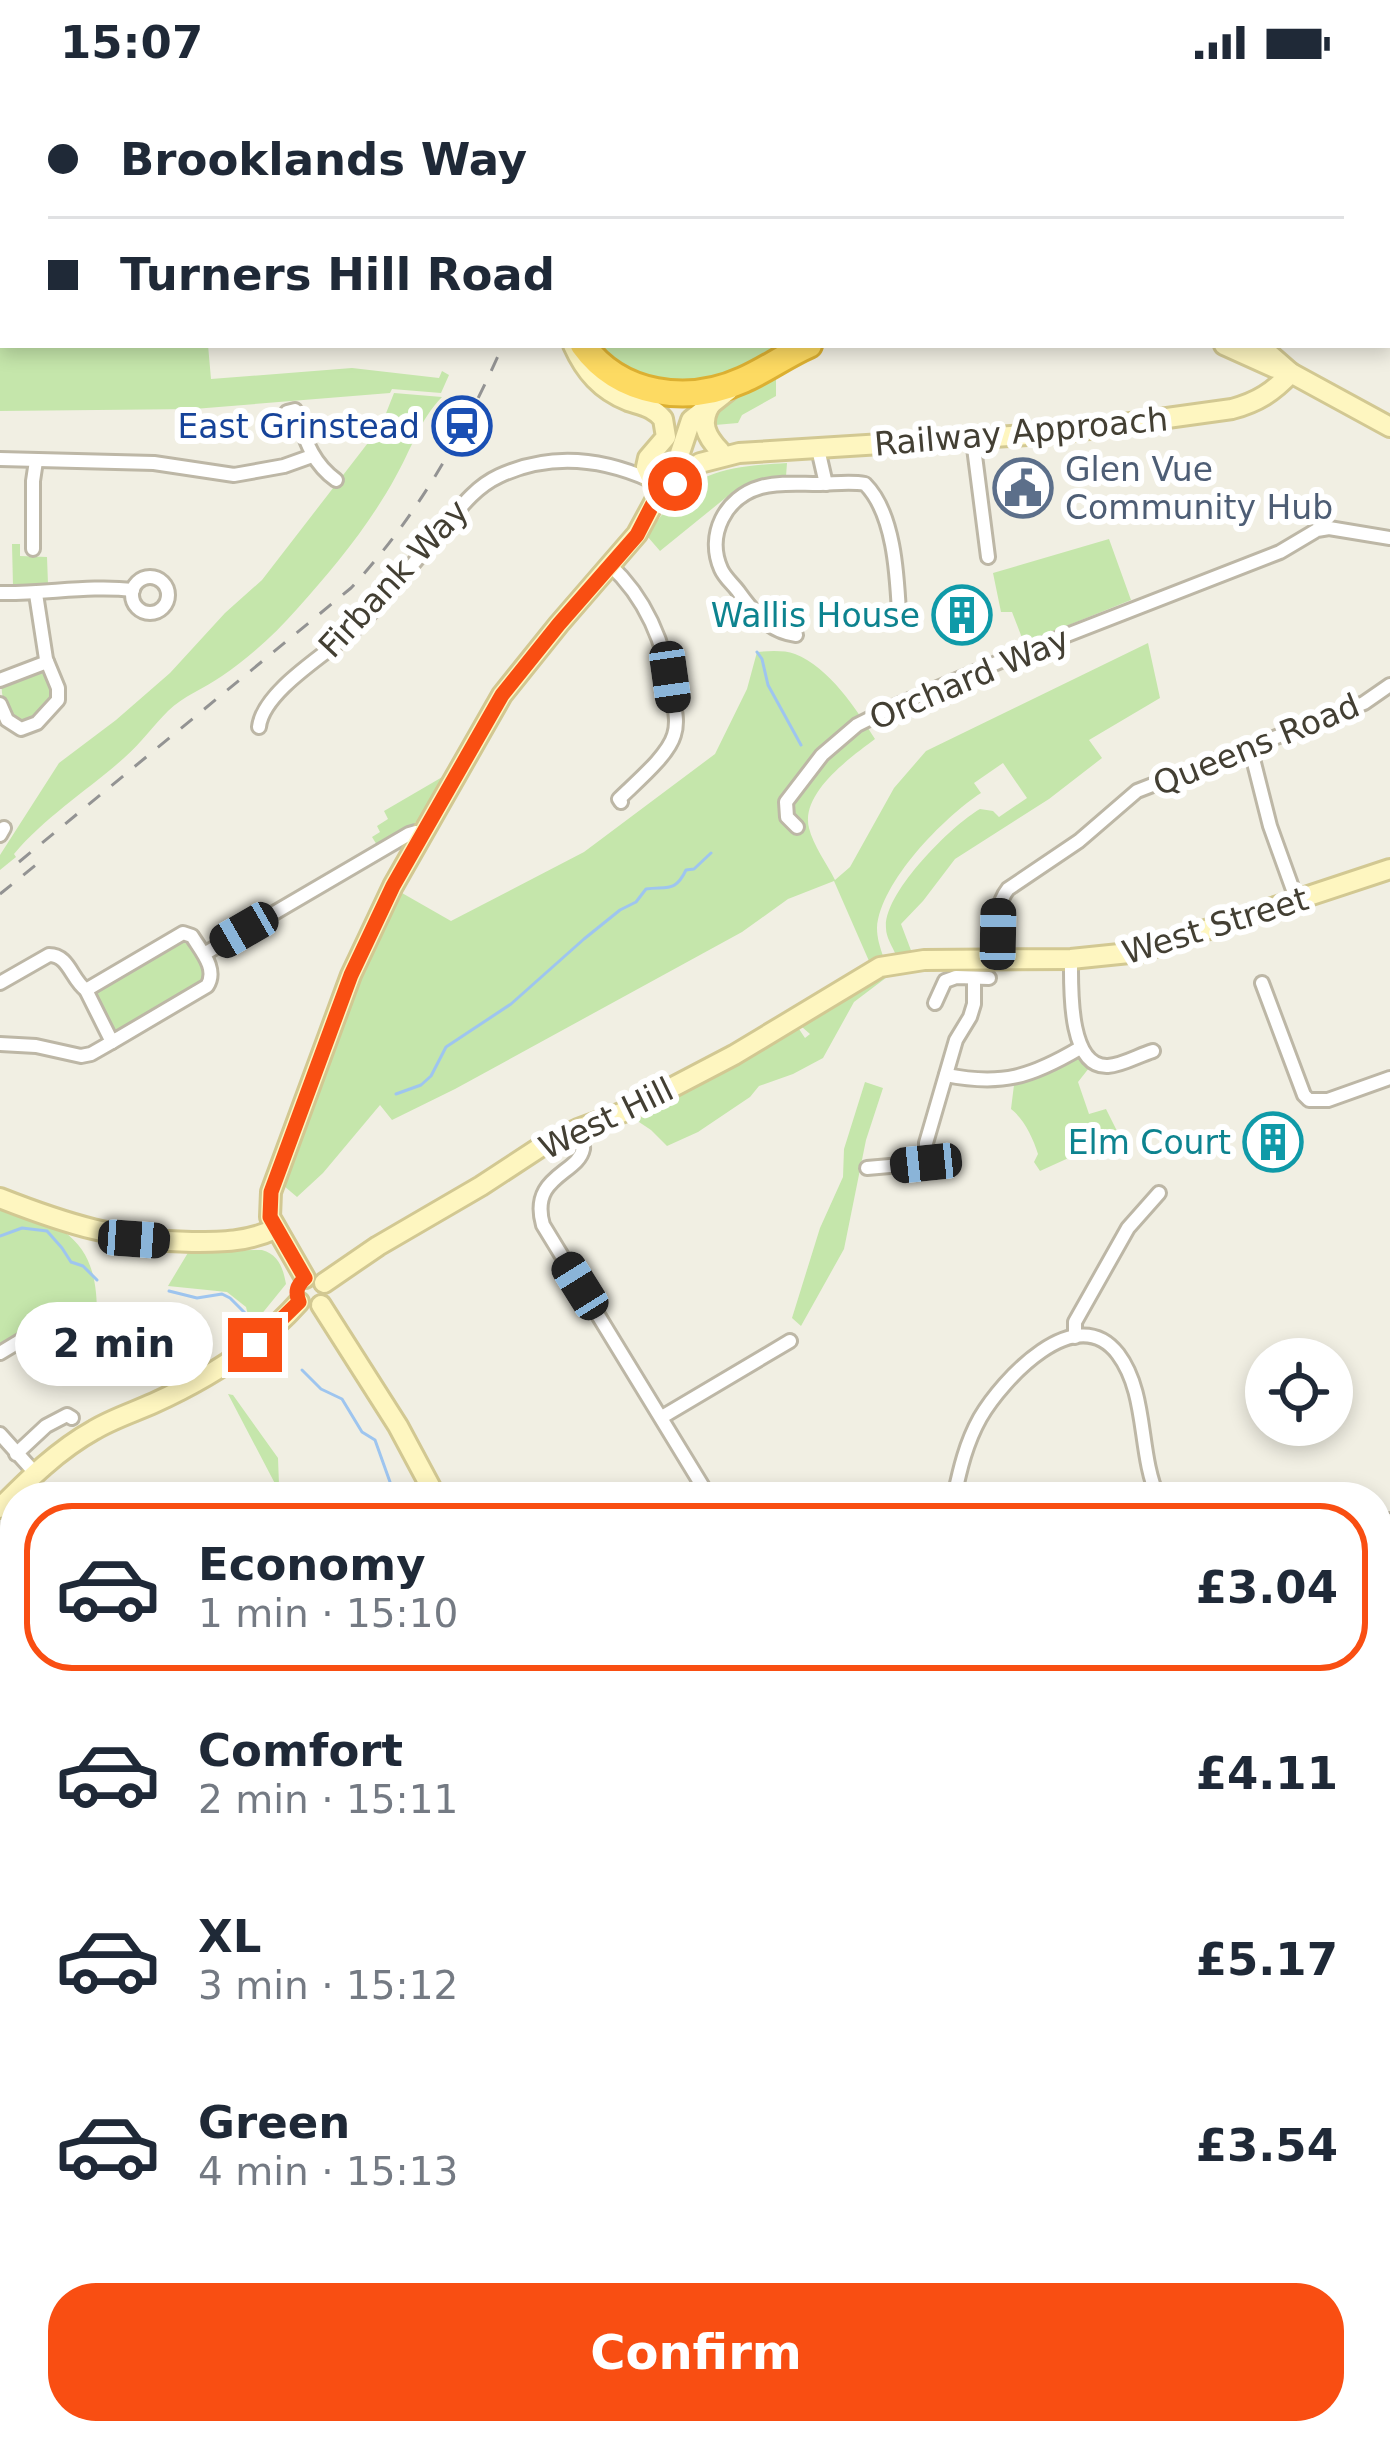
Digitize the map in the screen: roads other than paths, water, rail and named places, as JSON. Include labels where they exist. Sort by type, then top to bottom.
[{"type":"highway","points":[[586,348],[609,372],[644,390],[668,394],[701,392],[743,380],[803,348]]},
{"type":"street","points":[[575,348],[606,390],[660,414],[666,437],[646,467],[657,483]]},
{"type":"street","points":[[1231,348],[1292,373],[1390,427]]},
{"type":"street","points":[[1263,348],[1292,373]]},
{"type":"street","name":"Railway Approach","points":[[681,454],[1072,432],[1255,403],[1292,373]]},
{"type":"street","points":[[681,454],[692,420],[743,380]]},
{"type":"street","points":[[714,400],[705,414],[706,434],[730,452]]},
{"type":"street","points":[[287,412],[295,410],[312,456],[336,481]]},
{"type":"street","points":[[974,440],[988,557]]},
{"type":"street","points":[[653,453],[670,447],[686,465],[675,484],[657,483]]},
{"type":"street","points":[[818,449],[826,484]]},
{"type":"street","name":"Railway Approach","points":[[683,476],[700,463],[730,452]]},
{"type":"street","name":"Firbank Way","points":[[622,468],[653,453]]},
{"type":"street","points":[[0,459],[154,463],[234,475],[312,456]]},
{"type":"street","name":"Firbank Way","points":[[260,727],[261,716],[280,692],[358,626],[464,503],[487,483],[551,460],[622,468],[657,483]]},
{"type":"street","points":[[33,549],[36,461]]},
{"type":"street","points":[[315,1281],[298,1285],[296,1293],[299,1302],[314,1308],[321,1305],[327,1291],[275,1229],[269,1205],[351,975],[393,886],[502,695],[637,535],[657,483]]},
{"type":"street","points":[[796,635],[778,631],[753,612],[726,578],[717,554],[719,521],[729,507],[756,488],[786,483],[865,484],[876,495],[894,552],[899,613]]},
{"type":"street","points":[[967,527],[983,525]]},
{"type":"street","name":"Orchard Way","points":[[796,827],[788,817],[787,802],[822,755],[857,725],[893,706],[1280,551],[1318,530],[1390,538]]},
{"type":"street","points":[[610,566],[628,582],[657,633],[677,722],[670,745],[622,802]]},
{"type":"street","points":[[0,593],[133,590]]},
{"type":"street","points":[[0,704],[14,727],[26,728],[56,704],[59,694],[47,662],[36,594]]},
{"type":"street","points":[[0,680],[47,662]]},
{"type":"street","name":"Queens Road","points":[[997,958],[998,909],[1007,889],[1079,841],[1137,791],[1364,703],[1390,685]]},
{"type":"street","points":[[1250,747],[1277,847],[1298,901]]},
{"type":"street","points":[[204,954],[411,832],[423,835]]},
{"type":"street","name":"West Street","points":[[893,963],[1071,959],[1139,952],[1390,869]]},
{"type":"street","points":[[0,1044],[91,1054],[207,986],[212,973],[192,936],[183,933],[86,990]]},
{"type":"street","points":[[0,983],[57,955],[86,990],[112,1042]]},
{"type":"street","points":[[1071,959],[1072,1007],[1080,1048],[1102,1066],[1145,1048]]},
{"type":"street","name":"West Hill","points":[[315,1281],[539,1148],[629,1110],[893,963]]},
{"type":"street","points":[[926,1163],[926,1143],[956,1040],[970,1017],[981,978],[945,981],[935,1003]]},
{"type":"street","points":[[1262,983],[1309,1100],[1328,1100],[1390,1078]]},
{"type":"street","points":[[946,1075],[977,1081],[1012,1079],[1080,1048]]},
{"type":"street","points":[[578,1129],[582,1155],[545,1193],[543,1225],[700,1482]]},
{"type":"street","points":[[866,1168],[946,1161]]},
{"type":"street","points":[[1075,1336],[1075,1322],[1128,1228],[1159,1193]]},
{"type":"street","points":[[0,1198],[87,1229],[134,1239],[230,1242],[254,1239],[275,1229]]},
{"type":"street","points":[[26,1482],[97,1427],[205,1378],[255,1345],[299,1302]]},
{"type":"street","points":[[321,1305],[428,1482]]},
{"type":"street","points":[[957,1482],[964,1452],[1002,1387],[1040,1352],[1075,1336],[1104,1341],[1126,1366],[1153,1482]]},
{"type":"street","points":[[0,1354],[25,1338]]},
{"type":"street","points":[[662,1417],[790,1341]]},
{"type":"street","points":[[0,1463],[46,1426],[68,1414],[72,1418]]},
{"type":"street","points":[[0,1434],[35,1473]]},
{"type":"waterway","points":[[757,652],[768,685],[801,745]]},
{"type":"waterway","points":[[396,1094],[421,1085],[446,1047],[511,1004],[646,889],[674,885],[711,853]]},
{"type":"waterway","points":[[0,1236],[22,1228],[47,1231],[71,1262],[97,1280]]},
{"type":"waterway","points":[[169,1291],[197,1298],[222,1294],[245,1313],[249,1327]]},
{"type":"waterway","points":[[302,1370],[321,1389],[342,1399],[362,1432],[375,1440],[390,1482]]},
{"type":"railway","points":[[19,862],[351,588],[437,473],[502,348]]},
{"type":"railway","points":[[0,894],[42,860]]},
{"type":"place","name":"East Grinstead","points":[[462,426]]},
{"type":"place","name":"Glen Vue Community Hub","points":[[1023,488]]},
{"type":"place","name":"Wallis House","points":[[962,615]]},
{"type":"place","name":"Elm Court","points":[[1273,1142]]}]
